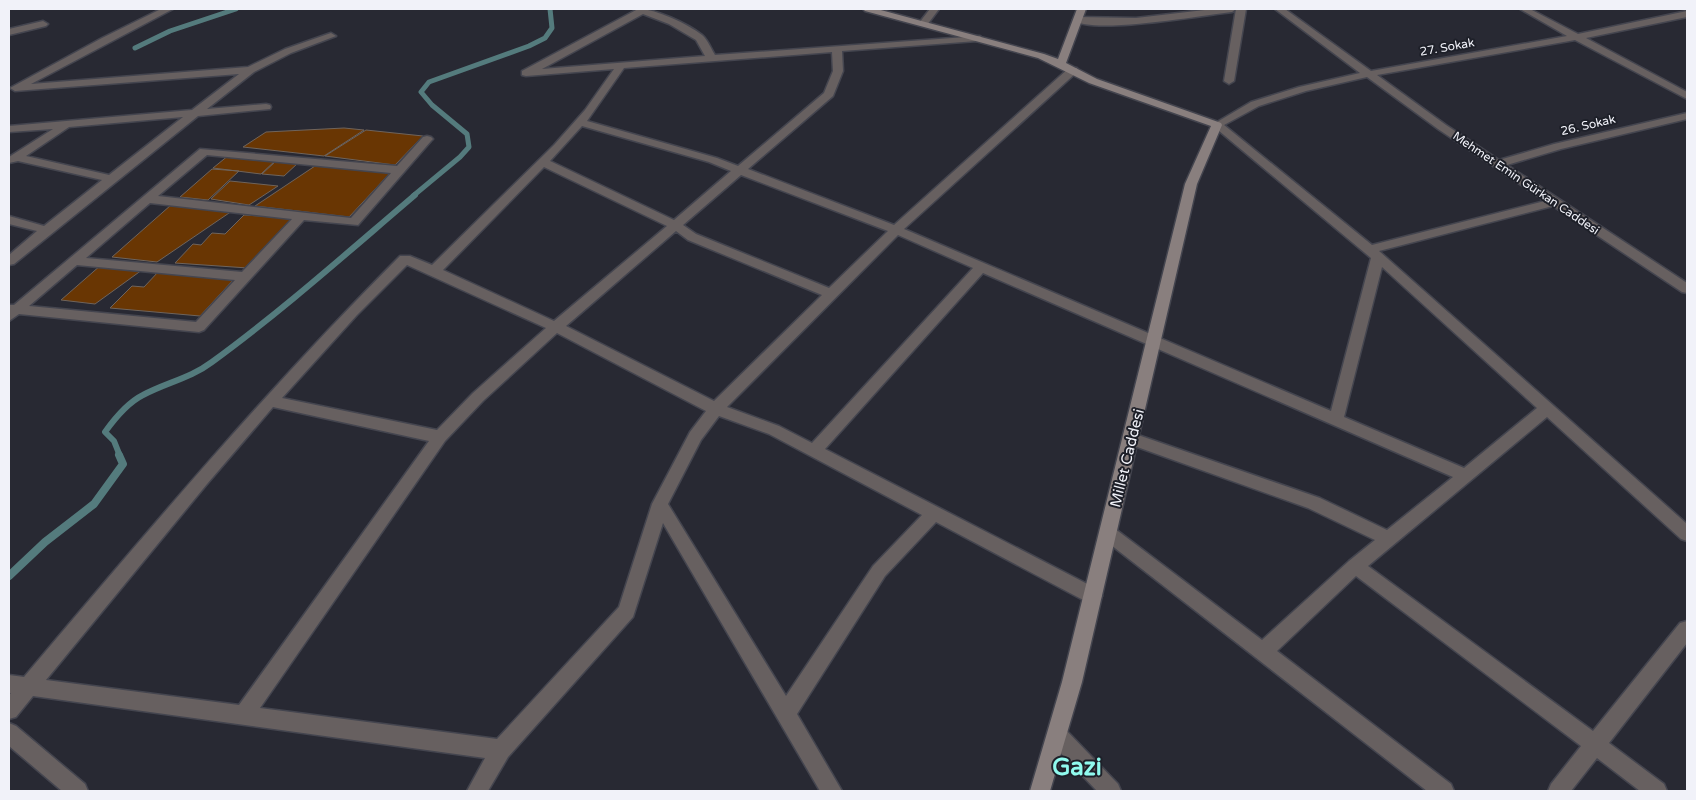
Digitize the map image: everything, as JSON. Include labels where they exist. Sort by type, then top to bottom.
[{"type":"street","points":[[12,90],[105,40],[168,9]]},
{"type":"street","points":[[868,9],[1041,56],[1093,81],[1217,125],[1374,253],[1687,534]]},
{"type":"street","points":[[924,23],[934,9]]},
{"type":"street","points":[[477,791],[501,750],[627,611],[660,504],[695,436],[716,409],[896,230],[1067,67],[1082,9]]},
{"type":"street","points":[[1138,21],[1146,9]]},
{"type":"street","points":[[1078,20],[1098,22],[1138,21],[1232,9]]},
{"type":"street","points":[[1229,81],[1241,9]]},
{"type":"street","name":"Mehmet Emin Gürkan Caddesi","points":[[1279,9],[1497,164],[1687,289]]},
{"type":"street","points":[[1524,9],[1687,96]]},
{"type":"street","points":[[712,60],[700,38],[672,22],[644,10],[526,74],[712,60],[977,38]]},
{"type":"street","name":"27. Sokak","points":[[1217,125],[1255,104],[1303,89],[1368,74],[1577,37],[1687,14]]},
{"type":"street","points":[[9,32],[43,24]]},
{"type":"street","points":[[9,261],[193,113],[250,70],[288,51],[331,36]]},
{"type":"street","points":[[244,716],[440,437],[478,397],[557,326],[829,94],[838,71],[837,49]]},
{"type":"street","points":[[434,270],[580,122],[622,66]]},
{"type":"street","points":[[12,90],[250,70]]},
{"type":"street","points":[[9,129],[266,107]]},
{"type":"street","name":"26. Sokak","points":[[1497,164],[1558,146],[1687,116]]},
{"type":"street","points":[[580,122],[713,160],[896,230],[1465,475]]},
{"type":"street","points":[[12,160],[65,125]]},
{"type":"street","name":"Millet Caddesi","points":[[1040,791],[1072,682],[1132,439],[1191,184],[1217,125]]},
{"type":"street","points":[[148,199],[354,222],[427,138]]},
{"type":"street","points":[[11,311],[204,152],[401,170]]},
{"type":"street","points":[[12,160],[111,179]]},
{"type":"street","points":[[542,162],[675,225],[692,237],[832,294]]},
{"type":"street","points":[[1374,253],[1554,202]]},
{"type":"street","points":[[11,311],[199,327],[301,216]]},
{"type":"street","points":[[9,220],[46,230]]},
{"type":"street","points":[[1336,419],[1374,253]]},
{"type":"street","points":[[9,710],[18,686],[270,401],[349,314],[405,259],[434,270],[557,326],[716,409],[774,430],[815,450],[1093,596]]},
{"type":"street","points":[[74,261],[245,277]]},
{"type":"street","points":[[815,450],[981,267]]},
{"type":"street","points":[[270,401],[440,437]]},
{"type":"street","points":[[1263,652],[1355,566],[1548,408]]},
{"type":"street","points":[[1132,439],[1314,503],[1389,539]]},
{"type":"street","points":[[660,504],[832,791]]},
{"type":"street","points":[[786,714],[879,571],[935,513]]},
{"type":"street","points":[[1108,533],[1444,791]]},
{"type":"street","points":[[1355,566],[1656,791]]},
{"type":"street","points":[[1558,791],[1687,629]]},
{"type":"street","points":[[18,686],[501,750]]},
{"type":"street","points":[[9,733],[78,791]]},
{"type":"street","points":[[1056,735],[1111,791]]},
{"type":"building","points":[[344,128],[364,130],[324,156],[243,147],[266,132]]},
{"type":"building","points":[[366,130],[423,136],[395,165],[325,156]]},
{"type":"building","points":[[229,155],[276,160],[261,174],[213,168]]},
{"type":"building","points":[[276,161],[298,163],[284,176],[262,174]]},
{"type":"building","points":[[318,164],[391,172],[349,217],[255,206]]},
{"type":"building","points":[[212,169],[239,171],[208,200],[180,197]]},
{"type":"building","points":[[230,181],[278,186],[249,205],[211,199]]},
{"type":"building","points":[[171,205],[232,211],[157,262],[112,257]]},
{"type":"building","points":[[244,215],[292,218],[248,268],[175,263],[193,244],[201,245],[212,233],[225,234]]},
{"type":"building","points":[[101,265],[142,270],[95,304],[61,300]]},
{"type":"building","points":[[159,271],[235,278],[200,316],[110,308],[132,286],[144,287]]},
{"type":"waterway","points":[[135,48],[170,31],[236,9]]},
{"type":"waterway","points":[[413,196],[460,157],[469,147],[467,134],[432,105],[421,92],[429,82],[529,46],[545,38],[552,28],[550,9]]},
{"type":"waterway","points":[[120,456],[114,441],[105,432],[117,416],[137,398],[204,368],[289,302],[415,195]]},
{"type":"waterway","points":[[9,576],[45,542],[94,504],[123,464],[119,455]]},
{"type":"district","name":"Gazi","points":[[1077,767]]}]
